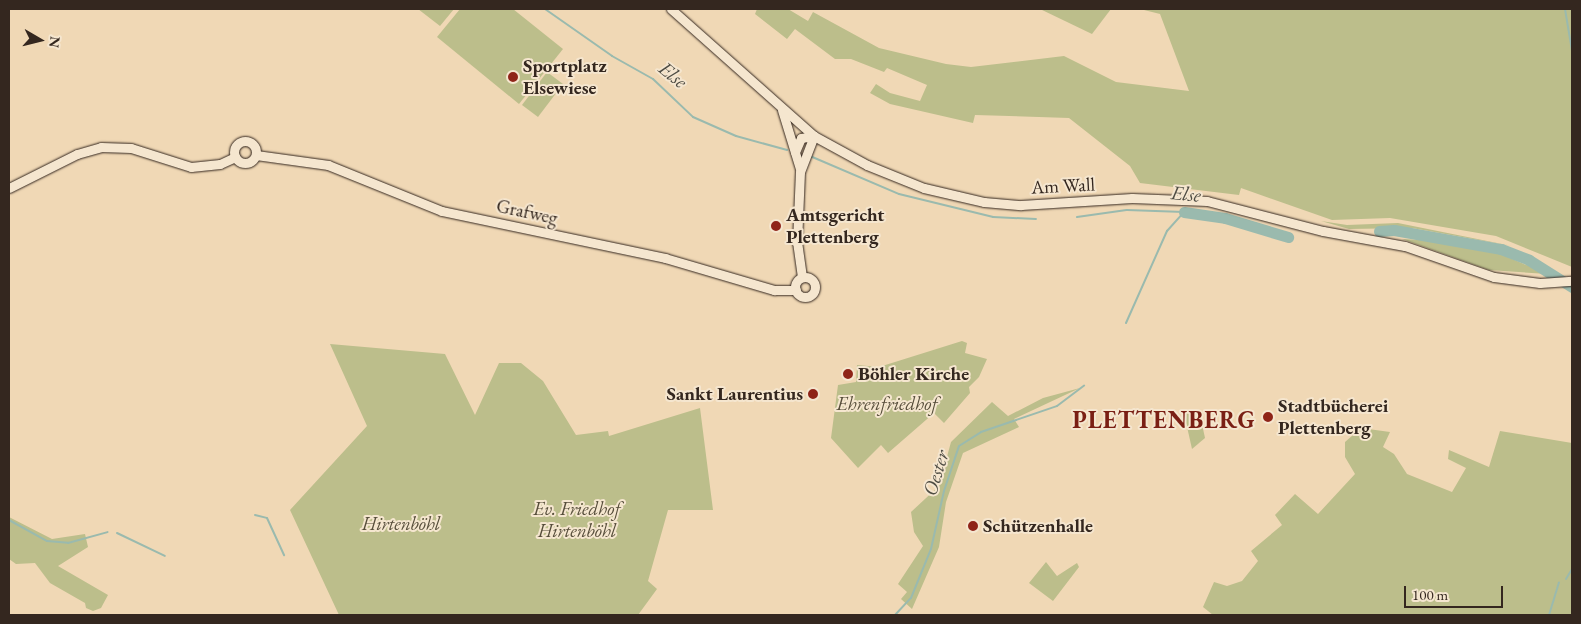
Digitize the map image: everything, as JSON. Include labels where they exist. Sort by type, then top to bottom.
[{"type":"main road","name":"Am Wall","points":[[671,9],[734,62],[781,108],[814,136],[895,178],[964,199],[1021,205],[1184,198],[1245,208],[1323,231],[1405,246],[1494,278],[1546,283],[1572,280]]},
{"type":"main road","points":[[781,108],[800,172],[797,243],[802,277],[796,290]]},
{"type":"main road","points":[[795,153],[801,138],[814,136],[800,172]]},
{"type":"main road","points":[[235,157],[236,144],[246,140],[254,146],[256,155]]},
{"type":"main road","name":"Grafweg","points":[[9,188],[90,149],[122,146],[191,167],[220,164],[235,157],[247,163],[256,155],[306,160],[341,169],[442,211],[670,259],[774,290],[796,290],[805,296],[814,291],[812,280],[802,277]]},
{"type":"green space","points":[[418,9],[454,9],[440,26]]},
{"type":"green space","name":"Sportplatz Elsewiese","points":[[460,9],[513,9],[563,49],[519,104],[437,37]]},
{"type":"green space","points":[[757,9],[788,9],[808,21],[813,12],[879,48],[946,64],[971,67],[1064,56],[1116,82],[1189,91],[1160,14],[1140,9],[1572,9],[1572,267],[1496,236],[1390,218],[1332,220],[1241,188],[1239,195],[1140,183],[1130,166],[1069,118],[975,115],[973,123],[890,104],[870,93],[876,84],[890,93],[920,101],[927,85],[887,68],[884,72],[851,59],[835,59],[795,29],[787,39],[755,14]]},
{"type":"green space","points":[[1040,9],[1111,9],[1092,34]]},
{"type":"green space","points":[[547,72],[563,84],[538,117],[522,105]]},
{"type":"green space","points":[[1321,221],[1347,225],[1398,223],[1512,246],[1412,228],[1349,229]]},
{"type":"green space","points":[[1402,239],[1441,241],[1494,251],[1547,274],[1489,270]]},
{"type":"green space","name":"Ehrenfriedhof","points":[[962,341],[967,343],[965,353],[987,359],[979,377],[969,387],[970,393],[944,423],[934,413],[888,453],[881,445],[858,468],[831,438],[838,385],[856,382],[857,365],[879,367]]},
{"type":"green space","points":[[330,344],[445,354],[475,415],[499,363],[521,363],[543,381],[576,435],[608,431],[609,436],[700,408],[713,510],[668,510],[648,581],[657,589],[638,615],[339,615],[290,510],[367,426]]},
{"type":"green space","points":[[1080,388],[1014,419],[1019,427],[963,453],[946,502],[939,547],[912,609],[901,599],[907,592],[898,584],[923,546],[914,532],[911,512],[939,486],[951,442],[992,402],[1008,416],[1043,398]]},
{"type":"green space","points":[[1183,409],[1202,424],[1205,438],[1192,449]]},
{"type":"green space","points":[[1361,428],[1390,432],[1383,447],[1394,454],[1407,474],[1452,492],[1466,468],[1448,459],[1449,450],[1489,467],[1500,431],[1572,443],[1572,615],[1213,615],[1203,607],[1214,582],[1227,586],[1242,581],[1258,561],[1251,551],[1282,525],[1275,515],[1295,494],[1318,514],[1355,474],[1345,457],[1345,442]]},
{"type":"green space","points":[[9,517],[52,539],[85,534],[88,547],[58,566],[108,595],[101,608],[93,611],[86,608],[85,603],[50,583],[35,563],[16,564],[9,559]]},
{"type":"green space","points":[[1046,562],[1057,576],[1077,563],[1079,567],[1053,601],[1029,583]]},
{"type":"waterway","name":"Else","points":[[545,9],[612,56],[653,79],[693,117],[736,136],[787,150]]},
{"type":"waterway","points":[[1565,9],[1572,51]]},
{"type":"waterway","name":"Else","points":[[810,156],[899,194],[993,217],[1036,219]]},
{"type":"waterway","name":"Else","points":[[1077,217],[1127,210],[1184,212]]},
{"type":"waterway","name":"Oester","points":[[1126,323],[1167,231],[1184,212]]},
{"type":"waterway","name":"Else","points":[[1184,212],[1225,218],[1288,237]]},
{"type":"waterway","name":"Else","points":[[1379,231],[1394,230],[1501,249],[1529,260],[1572,287]]},
{"type":"waterway","name":"Oester","points":[[872,615],[895,615],[911,598],[931,549],[944,491],[959,446],[981,432],[1057,406],[1084,386]]},
{"type":"waterway","name":"Oester","points":[[255,515],[267,518],[284,555]]},
{"type":"waterway","name":"Oester","points":[[9,520],[47,541],[68,543],[108,532]]},
{"type":"waterway","name":"Oester","points":[[117,533],[165,556]]},
{"type":"waterway","points":[[1566,579],[1572,569]]},
{"type":"waterway","points":[[1549,615],[1559,583]]},
{"type":"place","name":"Sportplatz Elsewiese","points":[[513,77]]},
{"type":"place","name":"Amtsgericht Plettenberg","points":[[776,226]]},
{"type":"place","name":"Böhler Kirche","points":[[848,374]]},
{"type":"place","name":"Sankt Laurentius","points":[[813,394]]},
{"type":"place","name":"Stadtbücherei Plettenberg","points":[[1268,417]]},
{"type":"place","name":"Schützenhalle","points":[[973,526]]},
{"type":"district","name":"PLETTENBERG","points":[[1164,420]]},
{"type":"park label","name":"Ev. Friedhof Hirtenböhl","points":[[577,520]]},
{"type":"park label","name":"Hirtenböhl","points":[[401,524]]}]
